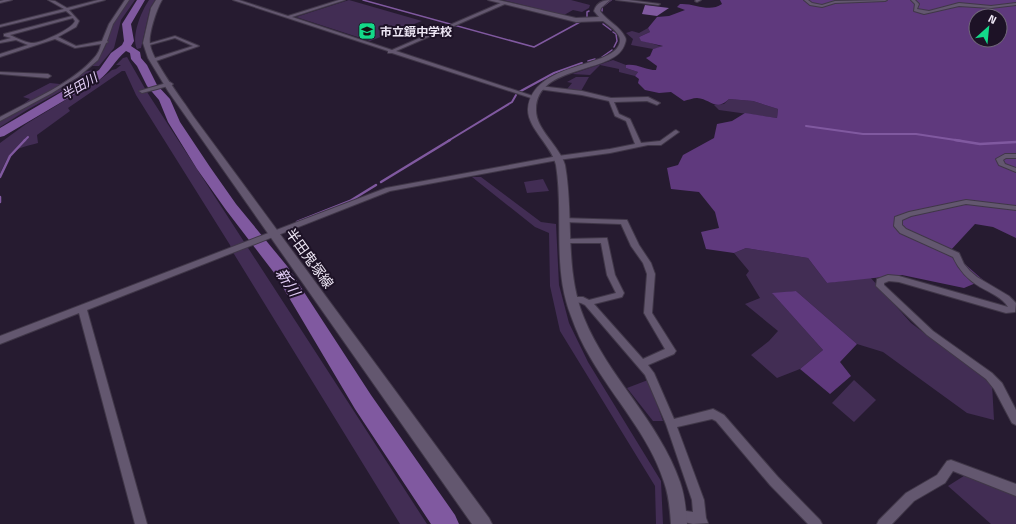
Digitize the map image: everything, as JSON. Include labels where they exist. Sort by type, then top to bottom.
[{"type":"main road","points":[[146,45],[154,8],[159,0]]},
{"type":"main road","name":"半田鬼塚線","points":[[146,45],[167,85],[272,235],[483,524]]},
{"type":"street","points":[[0,2],[10,0]]},
{"type":"street","points":[[0,56],[55,37],[75,26],[77,21],[74,17],[65,9],[50,0]]},
{"type":"street","points":[[1,25],[103,0]]},
{"type":"street","points":[[0,119],[57,88],[96,59],[106,42],[108,30],[114,18],[127,0]]},
{"type":"street","points":[[235,0],[390,52],[533,97]]},
{"type":"street","points":[[288,18],[343,0]]},
{"type":"street","points":[[492,0],[576,20],[603,19]]},
{"type":"street","points":[[571,299],[583,300],[588,303],[649,373],[672,424],[698,500],[702,522],[679,520],[674,483],[662,455],[592,349],[571,299],[564,220],[562,174],[558,158],[534,121],[532,110],[533,97],[540,88],[552,78],[603,59],[618,50],[622,45],[623,40],[619,33],[603,19],[597,9],[600,4],[607,0]]},
{"type":"street","points":[[618,0],[658,4]]},
{"type":"street","points":[[806,0],[811,4],[822,6],[834,2],[885,0]]},
{"type":"street","points":[[913,0],[917,4],[915,10],[925,12],[952,5],[993,7],[1016,4]]},
{"type":"street","points":[[390,52],[504,3]]},
{"type":"street","points":[[33,45],[6,35],[74,17]]},
{"type":"street","points":[[55,37],[74,47],[106,42]]},
{"type":"street","points":[[146,45],[176,37],[197,46],[154,60]]},
{"type":"street","points":[[0,42],[16,38]]},
{"type":"street","points":[[0,73],[48,76]]},
{"type":"street","points":[[142,91],[167,85]]},
{"type":"street","points":[[540,88],[582,93],[611,100],[648,99],[657,103]]},
{"type":"street","points":[[611,100],[618,115],[628,120],[638,140],[638,144]]},
{"type":"street","points":[[0,340],[242,247],[388,188],[558,158],[610,151],[638,144],[662,144],[676,132]]},
{"type":"street","points":[[1016,156],[1005,156],[999,159],[1002,165],[1016,170]]},
{"type":"street","points":[[1016,208],[966,202],[909,214],[898,219],[898,226],[902,231],[956,255],[958,261],[968,275],[1008,300],[1013,305],[1012,310],[1006,310],[900,279],[888,278],[880,281],[880,286],[930,333],[989,376],[998,386],[1016,420]]},
{"type":"street","points":[[564,220],[624,222],[635,246],[647,263],[651,274],[648,313],[671,351],[642,364]]},
{"type":"street","points":[[566,241],[604,240],[611,275],[620,293],[619,296],[588,303]]},
{"type":"street","points":[[82,309],[141,524]]},
{"type":"street","points":[[672,424],[713,414],[720,418],[774,481],[816,524]]},
{"type":"street","points":[[883,524],[910,497],[941,480],[951,465],[1016,490]]},
{"type":"shaded area","points":[[129,0],[135,0],[121,20],[114,48],[99,66],[91,66],[104,50],[116,17]]},
{"type":"shaded area","points":[[149,0],[155,0],[150,8],[141,48],[137,49],[135,44],[136,31],[140,17]]},
{"type":"shaded area","points":[[349,0],[422,21],[370,41],[296,17]]},
{"type":"shaded area","points":[[503,0],[571,0],[590,5],[589,8],[582,12],[573,10],[564,15]]},
{"type":"shaded area","points":[[720,0],[1016,0],[1016,238],[993,227],[975,224],[950,251],[983,280],[964,288],[902,275],[827,283],[808,258],[746,248],[734,253],[706,249],[701,232],[719,228],[715,212],[699,192],[671,189],[667,168],[678,165],[683,155],[714,138],[717,124],[732,121],[745,113],[777,118],[778,109],[753,101],[729,99],[724,103],[716,105],[697,98],[684,101],[671,92],[659,93],[645,90],[638,83],[639,79],[635,76],[638,72],[626,68],[626,65],[634,65],[656,70],[657,66],[646,58],[650,56],[653,49],[663,46],[641,41],[639,37],[650,32],[648,28],[657,17],[669,16],[685,10],[677,7],[680,4],[707,8],[717,7],[722,4]]},
{"type":"shaded area","points":[[645,5],[669,8],[657,16],[642,14]]},
{"type":"shaded area","points":[[648,28],[650,32],[639,37],[641,40],[663,47],[653,49],[631,45],[633,39],[626,33],[632,31],[639,33]]},
{"type":"shaded area","points":[[127,57],[147,92],[427,524],[400,524],[234,254],[230,245],[136,95],[125,71],[122,71],[68,108],[70,111],[37,135],[38,143],[17,149],[13,152],[0,174],[0,143],[26,124],[102,78],[112,70],[116,69],[121,65],[116,65],[123,58]]},
{"type":"shaded area","points":[[613,60],[626,65],[626,68],[638,72],[635,76],[619,72],[619,69],[600,65],[590,75],[572,74]]},
{"type":"shaded area","points":[[93,70],[81,80],[0,127],[0,122],[30,99],[23,97],[50,83],[60,84],[78,73]]},
{"type":"shaded area","points":[[576,77],[589,77],[581,91],[567,89],[572,83],[567,82]]},
{"type":"shaded area","points":[[729,99],[753,101],[778,109],[777,118],[719,110],[714,105],[724,104]]},
{"type":"shaded area","points":[[472,177],[481,177],[541,222],[556,224],[559,285],[569,323],[588,362],[661,481],[663,524],[656,524],[655,486],[560,331],[550,286],[549,233],[535,227]]},
{"type":"shaded area","points":[[543,179],[549,191],[527,193],[524,182]]},
{"type":"shaded area","points":[[746,248],[808,258],[827,283],[870,277],[911,323],[992,384],[994,420],[967,413],[883,352],[857,344],[796,291],[773,294],[823,350],[800,369],[777,378],[751,355],[769,341],[778,331],[745,304],[760,298],[746,275],[749,271],[734,253]]},
{"type":"shaded area","points":[[796,291],[857,344],[840,362],[851,376],[830,394],[800,369],[823,350],[772,293]]},
{"type":"shaded area","points":[[648,380],[663,421],[653,421],[627,388]]},
{"type":"shaded area","points":[[854,380],[876,400],[854,422],[832,403]]},
{"type":"shaded area","points":[[967,474],[1016,495],[1016,524],[991,524],[948,486]]},
{"type":"waterway","name":"半田川","points":[[126,47],[129,41],[126,30],[127,20],[141,0]]},
{"type":"waterway","points":[[363,0],[534,47],[580,22]]},
{"type":"waterway","points":[[602,11],[602,7],[611,0]]},
{"type":"waterway","points":[[587,17],[587,12],[589,11]]},
{"type":"waterway","points":[[603,24],[611,30]]},
{"type":"waterway","points":[[613,32],[616,34],[617,41],[614,47]]},
{"type":"waterway","name":"半田川","points":[[0,133],[95,78],[103,72],[115,55],[126,47]]},
{"type":"waterway","name":"新川","points":[[126,47],[135,52],[136,59],[142,65],[152,86],[164,99],[174,122],[204,169],[231,207],[281,270],[363,402],[446,524]]},
{"type":"waterway","points":[[602,57],[612,50]]},
{"type":"waterway","points":[[588,61],[595,59]]},
{"type":"waterway","points":[[519,92],[554,73],[582,63]]},
{"type":"waterway","points":[[448,141],[512,102],[516,95]]},
{"type":"waterway","points":[[806,126],[863,134],[916,134],[962,141]]},
{"type":"waterway","points":[[25,140],[28,137]]},
{"type":"waterway","points":[[0,177],[10,156],[25,140]]},
{"type":"waterway","points":[[381,182],[450,140]]},
{"type":"waterway","points":[[955,140],[980,144],[1016,142]]},
{"type":"waterway","points":[[297,222],[350,201],[376,185]]},
{"type":"waterway","points":[[0,197],[0,202]]},
{"type":"place","name":"市立鏡中学校","points":[[367,31]]}]
